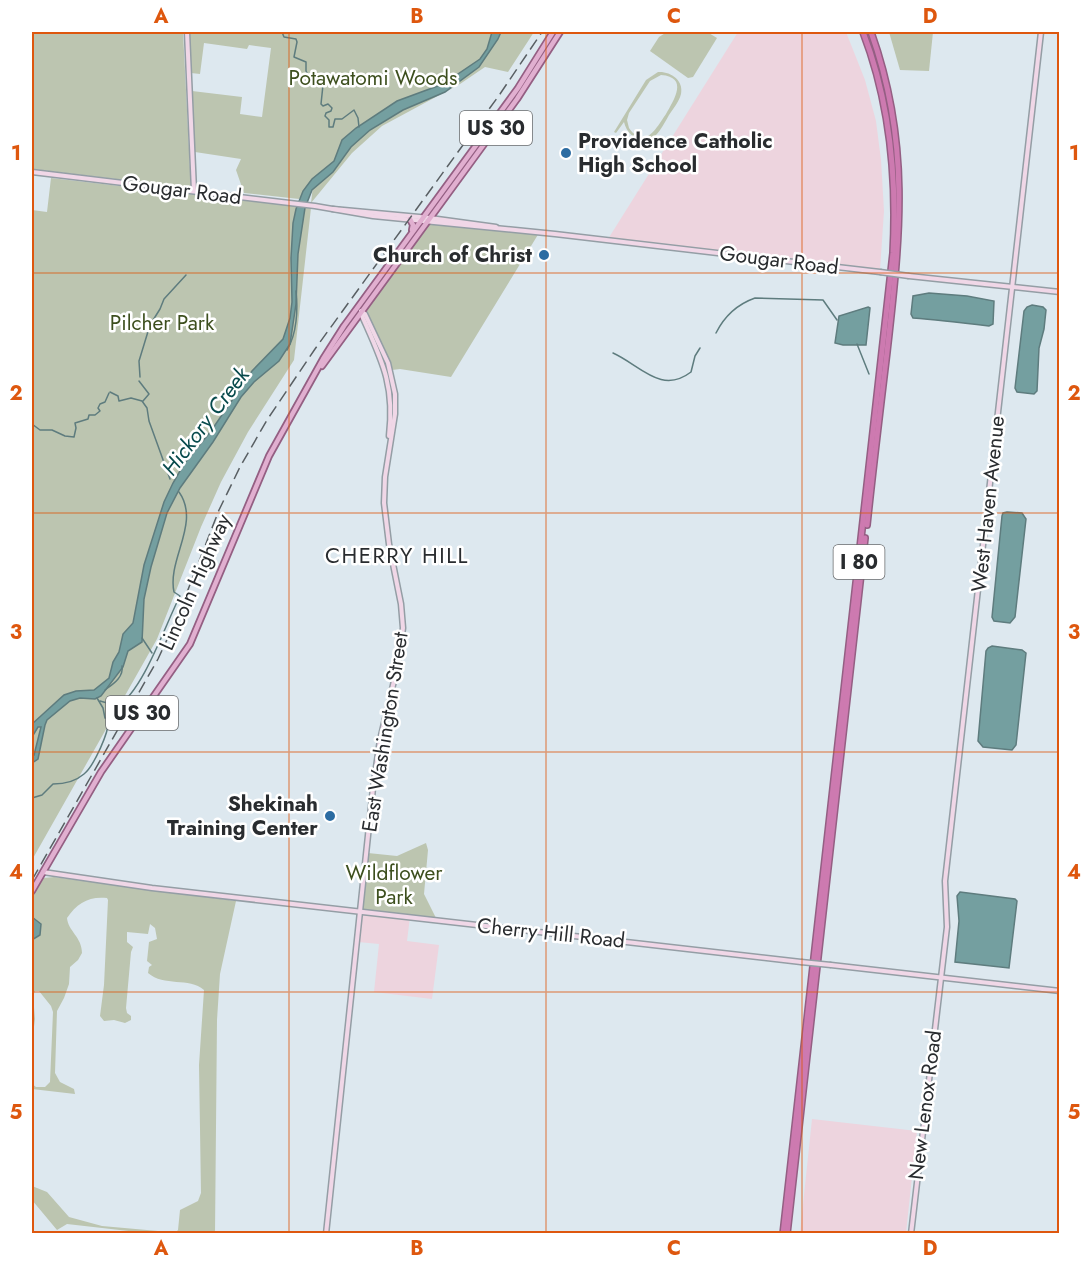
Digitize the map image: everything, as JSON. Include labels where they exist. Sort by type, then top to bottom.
[{"type":"highway","name":"I 80","points":[[785,1233],[894,253],[894,190],[891,150],[878,77],[863,32]]},
{"type":"highway","name":"I 80","points":[[785,1233],[898,253],[897,135],[889,90],[871,32]]},
{"type":"main road","name":"US 30","points":[[426,219],[518,87],[553,32]]},
{"type":"main road","name":"US 30","points":[[426,219],[523,90],[560,32]]},
{"type":"main road","points":[[410,219],[413,225],[411,234]]},
{"type":"main road","name":"Lincoln Highway","points":[[360,310],[411,234],[426,219]]},
{"type":"main road","name":"Lincoln Highway","points":[[32,891],[101,772],[190,644],[269,456],[331,346],[426,219]]},
{"type":"street","points":[[187,32],[194,191]]},
{"type":"street","name":"West Haven Avenue","points":[[941,976],[947,927],[945,881],[1041,32]]},
{"type":"street","name":"Gougar Road","points":[[32,172],[292,203],[356,214],[426,219]]},
{"type":"street","name":"Gougar Road","points":[[333,209],[342,208],[1059,292]]},
{"type":"street","name":"East Washington Street","points":[[326,1233],[380,740],[398,664],[403,628],[401,603],[384,511],[392,407],[388,380],[360,310]]},
{"type":"street","name":"Cherry Hill Road","points":[[43,872],[152,888],[1059,991]]},
{"type":"street","name":"New Lenox Road","points":[[911,1233],[941,976]]},
{"type":"shaded area","points":[[492,32],[501,32],[479,67],[445,92],[403,110],[370,130],[351,147],[333,172],[312,190],[305,208],[298,254],[296,304],[290,344],[279,361],[254,382],[241,397],[180,488],[167,513],[144,599],[142,642],[128,651],[123,667],[101,696],[95,699],[80,698],[70,701],[47,720],[38,759],[32,763],[41,727],[38,727],[32,737],[32,724],[64,695],[76,691],[94,690],[109,678],[123,634],[133,623],[144,565],[164,502],[173,483],[184,464],[211,431],[252,371],[283,339],[290,318],[292,302],[293,223],[303,191],[312,179],[334,161],[342,140],[356,128],[397,101],[443,84],[480,59],[487,49]]},
{"type":"shaded area","points":[[738,32],[846,32],[865,80],[876,121],[884,211],[880,270],[608,239]]},
{"type":"shaded area","points":[[929,293],[994,301],[993,324],[989,326],[913,318],[911,314],[913,296]]},
{"type":"shaded area","points":[[1032,305],[1043,307],[1046,310],[1039,348],[1037,391],[1034,394],[1017,392],[1015,388],[1024,311]]},
{"type":"shaded area","points":[[870,308],[866,345],[835,343],[839,316]]},
{"type":"shaded area","points":[[1007,512],[1022,513],[1026,519],[1015,617],[1010,623],[994,621],[992,617],[1002,516]]},
{"type":"shaded area","points":[[992,646],[1022,650],[1026,653],[1016,745],[1012,750],[983,747],[978,741],[986,651]]},
{"type":"shaded area","points":[[960,892],[1017,901],[1009,968],[955,962],[959,921],[957,896]]},
{"type":"shaded area","points":[[362,912],[410,917],[407,941],[439,945],[432,999],[374,992],[379,944],[358,942]]},
{"type":"shaded area","points":[[32,917],[41,924],[40,935],[32,940]]},
{"type":"shaded area","points":[[812,1119],[917,1131],[906,1233],[800,1233]]},
{"type":"green space","points":[[32,32],[183,32],[191,188],[32,169]]},
{"type":"green space","name":"Potawatomi Woods","points":[[189,32],[534,32],[508,72],[485,67],[460,84],[382,126],[352,153],[311,203],[314,177],[299,199],[244,193],[236,170],[241,159],[195,152],[192,91],[242,97],[240,114],[262,117],[271,48],[249,45],[247,49],[204,43],[200,74],[191,73]]},
{"type":"green space","points":[[667,32],[707,32],[717,38],[693,77],[688,78],[650,51],[659,37]]},
{"type":"green space","points":[[889,32],[933,32],[929,71],[900,70]]},
{"type":"green space","points":[[658,72],[667,73],[675,77],[680,85],[680,97],[660,131],[651,138],[641,140],[628,132],[624,122],[616,133],[614,132],[646,80]],"holes":[[[661,75],[675,80],[677,90],[666,114],[650,134],[645,137],[635,135],[629,128],[627,120],[629,113],[650,81]]]},
{"type":"green space","name":"Pilcher Park","points":[[51,178],[311,208],[294,360],[248,432],[221,482],[157,639],[32,860],[32,210],[47,212]]},
{"type":"green space","points":[[428,223],[539,233],[451,377],[400,369],[392,370],[364,312]]},
{"type":"green space","name":"Wildflower Park","points":[[426,843],[428,850],[424,894],[436,918],[362,910],[368,853],[397,856]]},
{"type":"green space","points":[[54,877],[236,901],[220,974],[217,1020],[215,1233],[175,1233],[178,1230],[180,1210],[198,1201],[201,1193],[199,1065],[204,990],[191,984],[161,980],[148,973],[152,965],[147,961],[149,942],[157,939],[155,928],[150,924],[148,934],[127,932],[127,942],[133,947],[126,1008],[131,1020],[125,1023],[114,1020],[104,1021],[100,1016],[104,985],[107,898],[95,898],[84,902],[67,918],[80,943],[82,953],[70,967],[69,984],[57,1011],[55,1073],[60,1082],[74,1089],[75,1094],[32,1089],[32,1084],[36,1087],[45,1087],[50,1082],[53,1012],[39,991],[35,991],[32,1042],[32,896],[43,878]]},
{"type":"green space","points":[[32,1186],[47,1192],[69,1217],[102,1226],[166,1233],[146,1233],[67,1224],[57,1230],[32,1200]]},
{"type":"waterway","points":[[282,32],[284,37],[296,39],[294,57],[306,62],[306,71],[314,85],[323,85],[321,104],[323,106],[328,104],[332,108],[325,116],[329,120],[329,127],[333,127],[335,119],[342,119],[354,110],[359,127]]},
{"type":"waterway","points":[[140,377],[139,361],[150,325],[164,299],[186,275]]},
{"type":"waterway","name":"Hickory Creek","points":[[287,350],[293,337],[296,321],[296,291]]},
{"type":"waterway","points":[[716,333],[732,312],[755,298],[823,300],[837,320]]},
{"type":"waterway","points":[[857,344],[869,374]]},
{"type":"waterway","points":[[613,353],[651,376],[670,380],[691,372],[695,356],[700,348]]},
{"type":"waterway","points":[[139,381],[149,394],[143,401]]},
{"type":"waterway","points":[[110,392],[118,396],[119,401],[131,398],[142,401],[147,408],[149,421],[170,479]]},
{"type":"waterway","points":[[32,424],[40,430],[52,430],[74,437],[75,423],[88,419],[89,415],[95,415],[100,411],[98,408],[105,402],[109,393]]},
{"type":"waterway","points":[[100,701],[118,706],[128,698],[153,656],[180,596],[174,592],[173,580],[187,516],[185,504],[179,492]]},
{"type":"waterway","points":[[142,638],[152,653]]},
{"type":"waterway","name":"Hickory Creek","points":[[105,690],[120,677],[122,666]]},
{"type":"waterway","points":[[32,798],[42,795],[53,784],[77,779],[92,764],[104,739],[108,724],[108,718],[105,718],[103,708],[97,698]]},
{"type":"railway","points":[[32,880],[158,659],[177,618],[219,510],[267,420],[315,349],[500,94],[542,32]]},
{"type":"place","name":"Providence Catholic High School","points":[[566,153]]},
{"type":"place","name":"Church of Christ","points":[[544,255]]},
{"type":"place","name":"Shekinah Training Center","points":[[330,816]]},
{"type":"district","name":"CHERRY HILL","points":[[397,555]]}]
